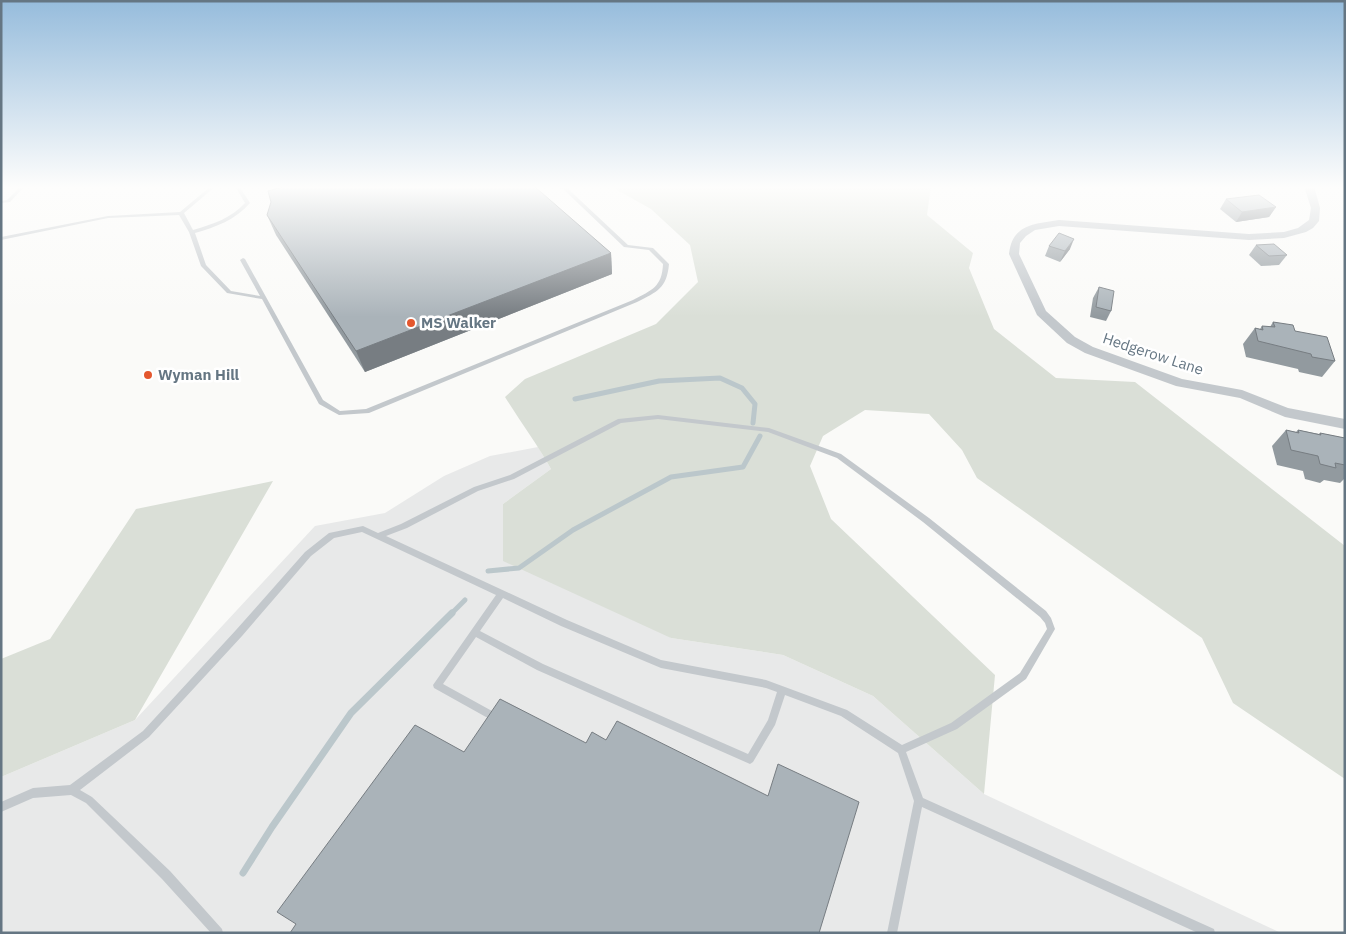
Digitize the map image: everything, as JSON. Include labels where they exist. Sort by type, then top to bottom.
[{"type":"street","name":"Hedgerow Lane","points":[[1030,230],[1018,238],[1014,247],[1019,265],[1041,313],[1072,340],[1090,350],[1180,383],[1242,394],[1285,412],[1345,424]]},
{"type":"street","name":"Hedgerow Lane","points":[[1150,230],[1249,237],[1280,235],[1304,230]]},
{"type":"lane","points":[[1,239],[47,230]]},
{"type":"lane","points":[[201,230],[192,232],[204,266],[229,292],[264,298]]},
{"type":"lane","points":[[243,260],[321,402],[338,413],[367,410],[383,405],[634,301],[660,288],[666,278],[666,264],[651,248],[626,246],[608,230]]},
{"type":"lane","points":[[378,536],[404,526],[476,489],[512,476],[620,422],[658,417],[769,430],[839,456],[926,520],[1028,603],[1048,621],[1051,629],[1023,676],[954,726],[900,750]]},
{"type":"lane","points":[[1,807],[33,793],[72,790],[146,734],[314,549],[332,534],[363,529],[564,623],[662,664],[766,684],[844,713],[900,750],[919,801],[892,933]]},
{"type":"lane","points":[[489,714],[437,685],[501,594]]},
{"type":"lane","points":[[474,632],[540,667],[750,759],[772,722],[782,690]]},
{"type":"lane","points":[[72,790],[89,800],[166,875],[218,933]]},
{"type":"lane","points":[[919,801],[1210,933]]},
{"type":"shaded area","points":[[673,230],[945,230],[973,253],[969,268],[994,329],[1056,378],[1135,382],[1345,546],[1345,779],[1233,703],[1202,638],[977,478],[962,450],[929,414],[865,410],[823,436],[810,466],[831,519],[995,675],[984,794],[873,696],[783,655],[671,638],[503,561],[503,504],[551,469],[505,397],[525,379],[656,324],[698,282],[690,245]]},
{"type":"shaded area","points":[[538,447],[551,469],[503,504],[671,638],[783,655],[873,696],[984,794],[1281,933],[1,933],[1,777],[135,720],[315,526],[385,513],[444,476],[490,456]]},
{"type":"shaded area","points":[[273,481],[135,720],[1,777],[1,659],[50,639],[136,509]]},
{"type":"building","points":[[277,230],[584,230],[611,253],[356,351]]},
{"type":"building","points":[[1059,233],[1074,239],[1065,251],[1049,246]]},
{"type":"building","points":[[1274,244],[1287,255],[1269,256],[1256,245]]},
{"type":"building","points":[[1099,287],[1114,291],[1111,311],[1096,307]]},
{"type":"building","points":[[1273,322],[1293,325],[1295,331],[1327,337],[1335,361],[1312,357],[1311,354],[1258,341],[1255,328],[1263,330],[1262,326],[1275,327]]},
{"type":"building","points":[[1286,430],[1299,433],[1298,430],[1345,438],[1345,465],[1335,463],[1336,468],[1320,464],[1318,456],[1291,450]]},
{"type":"building","points":[[500,699],[586,743],[592,732],[606,740],[617,721],[768,796],[778,764],[859,802],[819,933],[290,933],[296,924],[277,912],[415,725],[464,752]]},
{"type":"waterway","points":[[575,399],[659,381],[720,378],[742,388],[755,404],[753,423]]},
{"type":"waterway","points":[[488,571],[519,568],[573,530],[671,477],[743,467],[760,436]]},
{"type":"waterway","points":[[452,613],[465,600]]},
{"type":"waterway","points":[[243,873],[272,827],[351,713],[452,613]]},
{"type":"place","name":"MS Walker","points":[[411,323]]},
{"type":"place","name":"Wyman Hill","points":[[148,375]]}]
